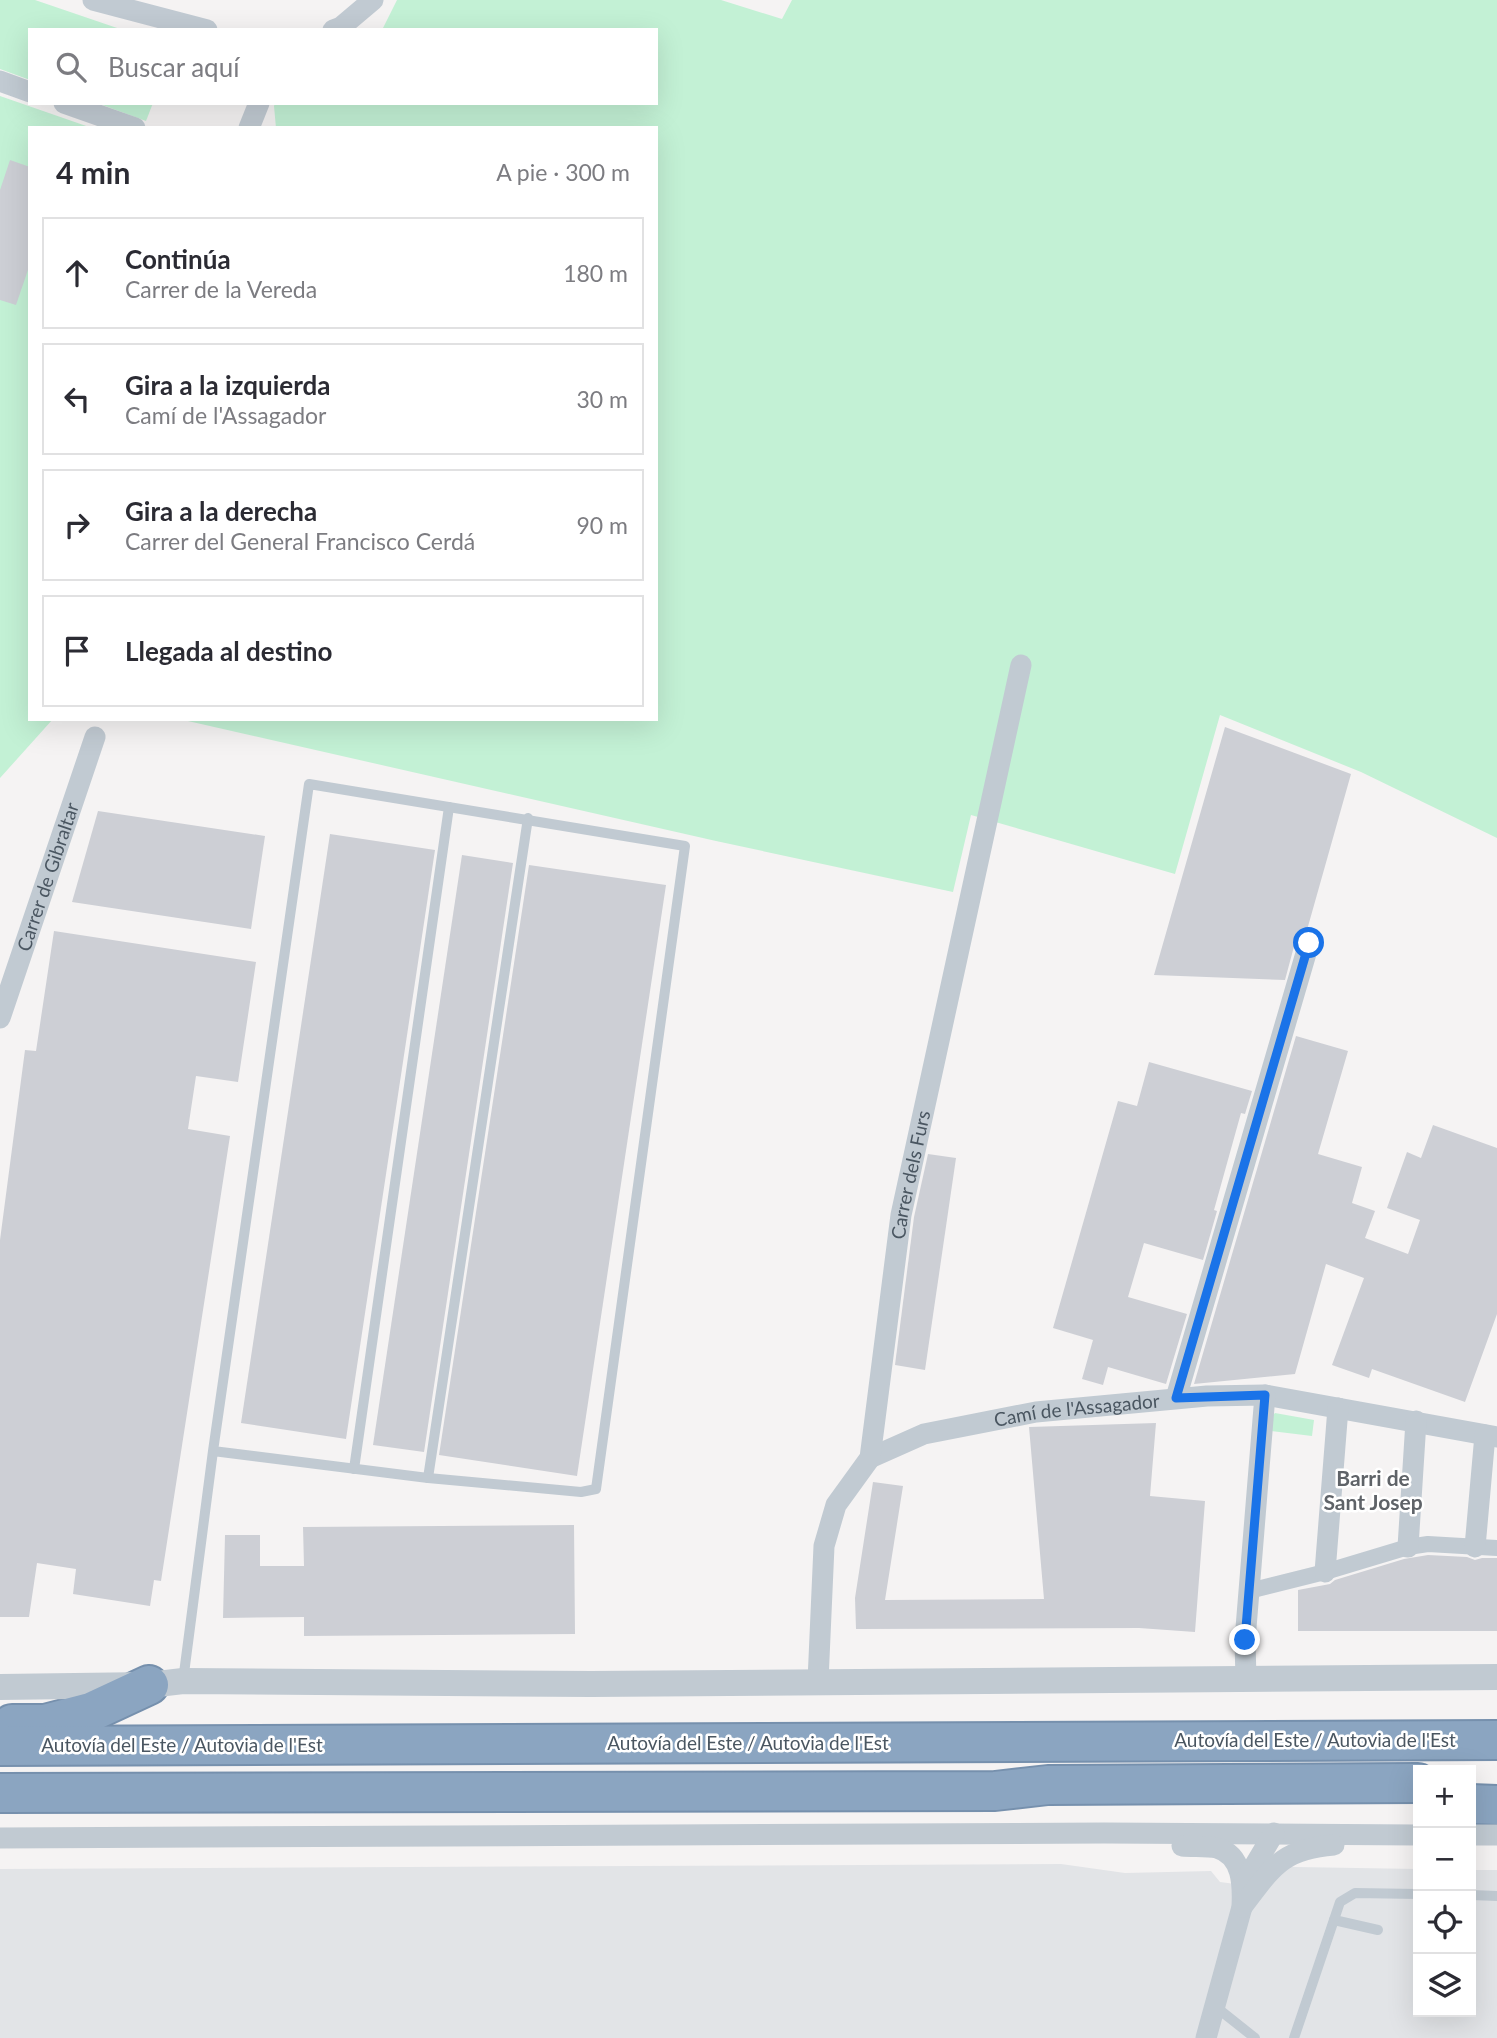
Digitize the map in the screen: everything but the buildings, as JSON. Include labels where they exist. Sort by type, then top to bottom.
[{"type":"highway","points":[[0,1724],[45,1724],[91,1712],[166,1683]]},
{"type":"highway","name":"Autovía del Este / Autovia de l'Est","points":[[0,1746],[1497,1740]]},
{"type":"highway","points":[[1476,1782],[1497,1782]]},
{"type":"highway","points":[[0,1793],[995,1791],[1048,1785],[1413,1783]]},
{"type":"highway","points":[[995,1791],[1053,1802],[1413,1804]]},
{"type":"highway","points":[[1476,1804],[1497,1805]]},
{"type":"street","points":[[338,28],[373,0]]},
{"type":"street","points":[[100,1],[198,28]]},
{"type":"street","points":[[0,81],[28,91]]},
{"type":"street","points":[[70,105],[129,126]]},
{"type":"street","points":[[250,126],[258,105]]},
{"type":"street","name":"Carrer dels Furs","points":[[818,1681],[824,1546],[836,1505],[870,1458],[901,1215],[1021,665]]},
{"type":"street","name":"Carrer de Gibraltar","points":[[0,1018],[95,737]]},
{"type":"street","points":[[1176,1398],[1309,943]]},
{"type":"street","points":[[1246,1680],[1245,1640],[1265,1395]]},
{"type":"street","name":"Camí de l'Assagador","points":[[870,1458],[924,1434],[1036,1412],[1176,1398],[1265,1395],[1491,1436]]},
{"type":"street","points":[[1325,1573],[1338,1408]]},
{"type":"street","points":[[1408,1547],[1416,1421]]},
{"type":"street","points":[[1475,1547],[1491,1436]]},
{"type":"street","points":[[1249,1591],[1325,1573],[1408,1547],[1428,1544],[1497,1548]]},
{"type":"street","points":[[0,1687],[166,1683],[591,1684],[1497,1677]]},
{"type":"street","points":[[1104,1833],[1181,1846],[1219,1849],[1236,1861],[1243,1885],[1242,1907],[1208,2037]]},
{"type":"street","points":[[0,1838],[1104,1833],[1413,1836]]},
{"type":"street","points":[[1243,1885],[1274,1833]]},
{"type":"street","points":[[1476,1835],[1497,1835]]},
{"type":"street","points":[[1242,1907],[1274,1864],[1309,1847],[1413,1837]]},
{"type":"lane","points":[[166,1683],[213,1451],[309,784],[685,846],[596,1489],[581,1492],[428,1478],[213,1451]]},
{"type":"lane","points":[[354,1469],[449,807]]},
{"type":"lane","points":[[428,1478],[528,818]]},
{"type":"lane","points":[[1294,2038],[1340,1902],[1355,1893],[1413,1894]]},
{"type":"lane","points":[[1476,1895],[1497,1896]]},
{"type":"lane","points":[[1334,1920],[1378,1930]]},
{"type":"lane","points":[[1216,2002],[1221,2011],[1255,2038]]},
{"type":"shaded area","points":[[1061,1864],[1125,1873],[1211,1871],[1220,1882],[1243,1885],[1274,1864],[1295,1867],[1413,1869],[1413,2017],[1476,2017],[1476,1870],[1497,1870],[1497,2038],[0,2038],[0,1869]]},
{"type":"green space","points":[[0,0],[35,0],[117,28],[28,28],[28,79],[0,69]]},
{"type":"green space","points":[[397,0],[721,0],[782,19],[792,0],[1497,0],[1497,838],[1361,772],[1220,715],[1175,874],[971,815],[953,892],[188,721],[658,721],[658,126],[276,126],[274,106],[658,105],[658,28],[383,28]]},
{"type":"green space","points":[[0,96],[86,126],[28,126],[28,721],[51,721],[0,778]]},
{"type":"green space","points":[[102,105],[152,105],[146,121]]},
{"type":"green space","points":[[1275,1413],[1314,1420],[1312,1436],[1271,1431],[1271,1417]]},
{"type":"district","name":"Barri de Sant Josep","points":[[1373,1491]]},
{"type":"route","points":[[1245,1640],[1265,1395],[1176,1398],[1309,943]]}]
